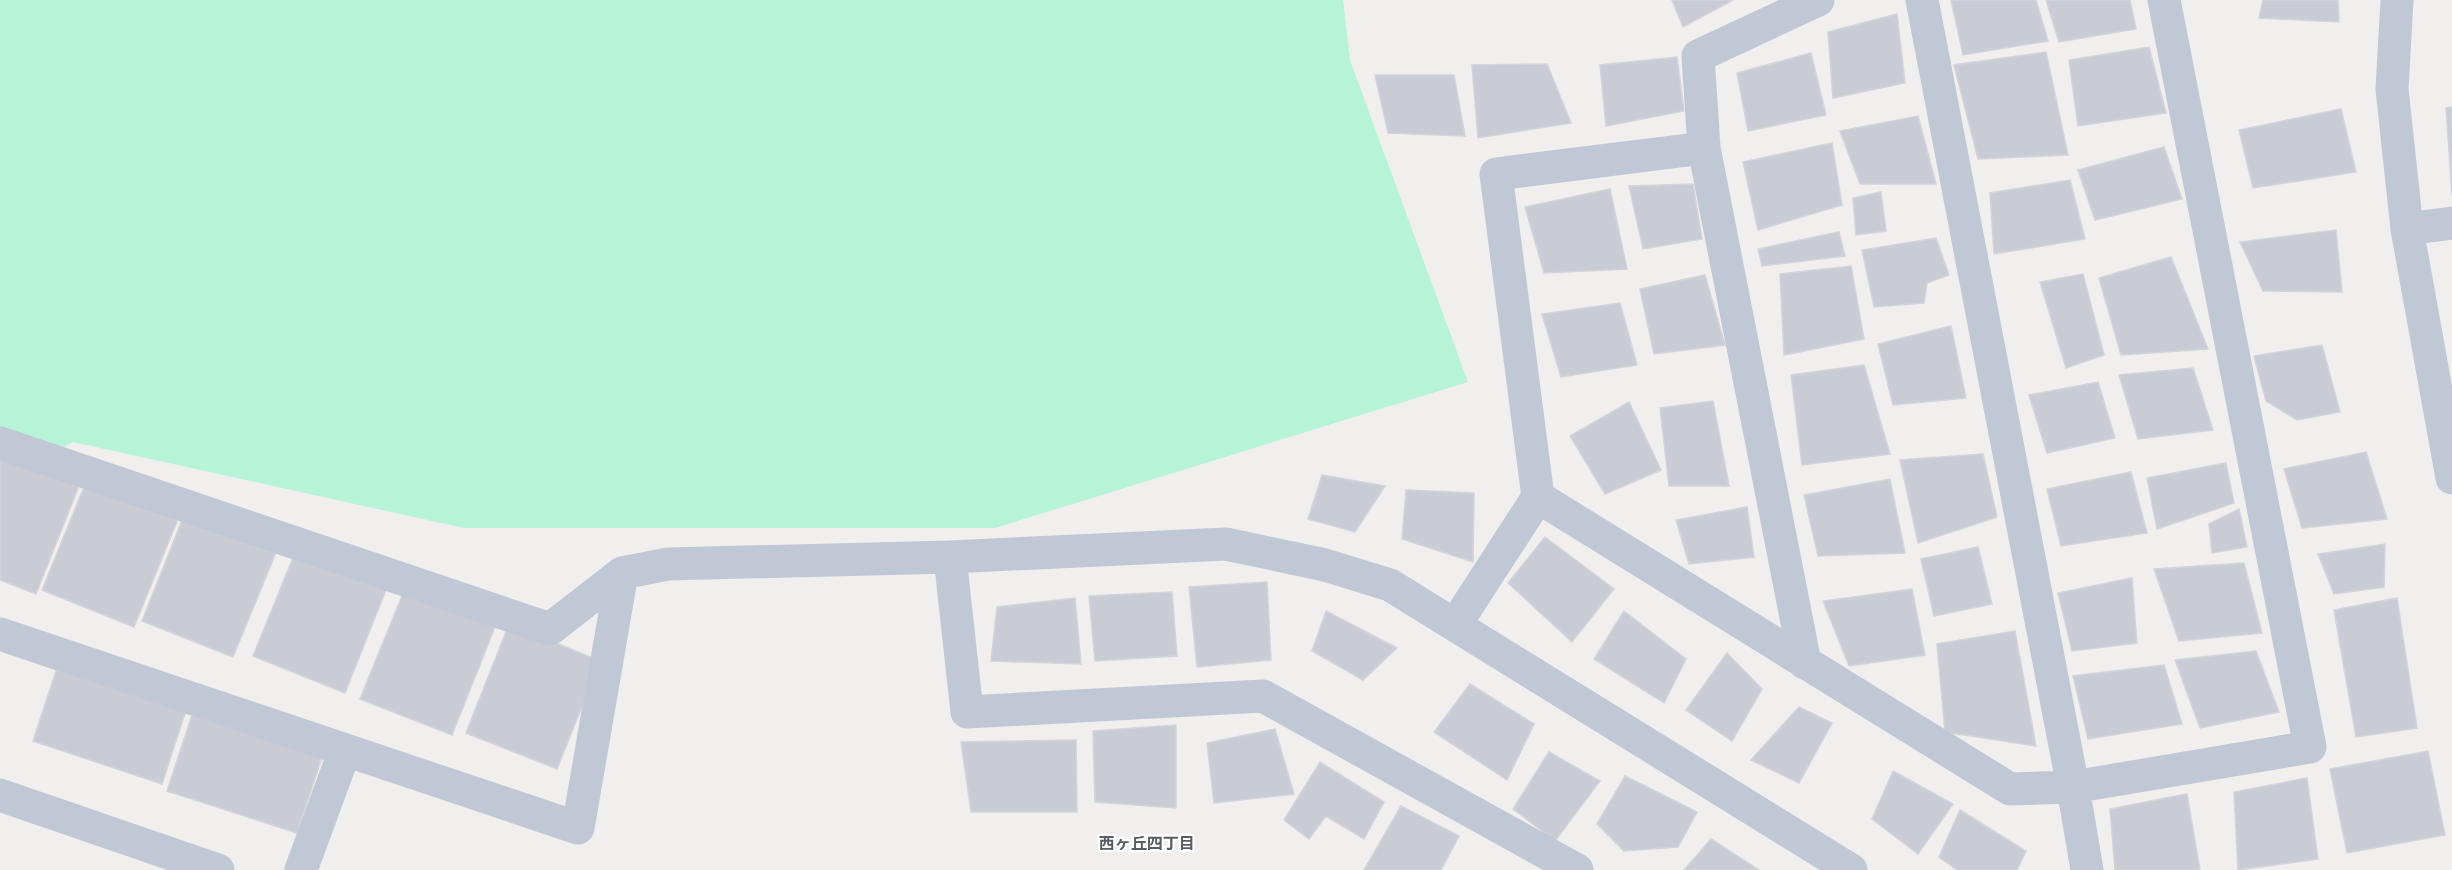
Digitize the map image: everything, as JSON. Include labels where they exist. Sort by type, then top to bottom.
[{"type":"street","points":[[1805,663],[1704,148],[1698,56],[1818,0]]},
{"type":"street","points":[[1922,0],[2087,870]]},
{"type":"street","points":[[1538,497],[2010,789],[2073,787],[2310,747],[2164,0]]},
{"type":"street","points":[[2397,0],[2392,89],[2407,229],[2452,478]]},
{"type":"street","points":[[1455,625],[1538,497],[1496,174],[1704,148]]},
{"type":"street","points":[[2407,229],[2452,223]]},
{"type":"street","points":[[0,443],[550,629],[622,573],[668,564],[950,557],[1226,544],[1325,565],[1390,585],[1851,870]]},
{"type":"street","points":[[950,557],[967,712],[1263,696],[1577,870]]},
{"type":"street","points":[[0,634],[578,828],[622,573]]},
{"type":"street","points":[[300,870],[345,750]]},
{"type":"street","points":[[0,795],[218,870]]},
{"type":"green space","points":[[0,0],[1343,0],[1350,60],[1468,382],[995,528],[464,528],[73,442],[0,484]]},
{"type":"building","points":[[1672,0],[1733,0],[1683,27]]},
{"type":"building","points":[[1951,0],[2036,0],[2048,41],[1963,55]]},
{"type":"building","points":[[2046,0],[2130,0],[2136,29],[2059,42]]},
{"type":"building","points":[[2263,0],[2338,0],[2339,22],[2259,18]]},
{"type":"building","points":[[1897,14],[1905,83],[1833,98],[1828,32]]},
{"type":"building","points":[[2149,47],[2166,113],[2078,126],[2069,60]]},
{"type":"building","points":[[2046,52],[2068,155],[1978,159],[1954,65]]},
{"type":"building","points":[[1811,53],[1826,115],[1748,131],[1737,73]]},
{"type":"building","points":[[1677,57],[1684,111],[1606,126],[1600,65]]},
{"type":"building","points":[[1547,64],[1571,123],[1478,138],[1472,65]]},
{"type":"building","points":[[1375,75],[1454,75],[1465,136],[1388,133]]},
{"type":"building","points":[[2452,107],[2452,195],[2446,108]]},
{"type":"building","points":[[2341,109],[2356,172],[2253,188],[2239,130]]},
{"type":"building","points":[[1918,116],[1936,184],[1860,184],[1840,131]]},
{"type":"building","points":[[1832,143],[1842,205],[1758,230],[1743,162]]},
{"type":"building","points":[[2164,147],[2182,199],[2095,220],[2078,170]]},
{"type":"building","points":[[2070,180],[2085,239],[1994,254],[1990,193]]},
{"type":"building","points":[[1693,184],[1702,239],[1643,249],[1629,186]]},
{"type":"building","points":[[1610,189],[1627,269],[1544,273],[1525,207]]},
{"type":"building","points":[[1881,192],[1886,231],[1856,235],[1853,198]]},
{"type":"building","points":[[2336,230],[2342,292],[2263,291],[2240,242]]},
{"type":"building","points":[[1839,232],[1845,256],[1762,266],[1758,249]]},
{"type":"building","points":[[1936,238],[1949,275],[1927,283],[1924,303],[1874,307],[1862,250]]},
{"type":"building","points":[[2171,257],[2208,349],[2121,355],[2099,278]]},
{"type":"building","points":[[1851,266],[1864,339],[1784,355],[1780,274]]},
{"type":"building","points":[[2083,274],[2104,355],[2066,368],[2040,282]]},
{"type":"building","points":[[1705,275],[1725,345],[1654,354],[1640,289]]},
{"type":"building","points":[[1620,303],[1637,365],[1561,377],[1542,314]]},
{"type":"building","points":[[1951,326],[1966,398],[1893,405],[1878,344]]},
{"type":"building","points":[[2322,345],[2340,412],[2297,420],[2266,401],[2254,356]]},
{"type":"building","points":[[1864,365],[1890,454],[1802,465],[1791,375]]},
{"type":"building","points":[[2193,368],[2213,430],[2138,439],[2119,375]]},
{"type":"building","points":[[2098,382],[2115,438],[2047,453],[2029,395]]},
{"type":"building","points":[[1713,401],[1729,486],[1669,486],[1660,408]]},
{"type":"building","points":[[1629,402],[1661,470],[1605,494],[1570,436]]},
{"type":"building","points":[[2366,452],[2387,519],[2302,528],[2284,469]]},
{"type":"building","points":[[1983,454],[1997,517],[1918,543],[1900,460]]},
{"type":"building","points":[[0,455],[79,486],[36,594],[0,580]]},
{"type":"building","points":[[2226,463],[2234,503],[2157,529],[2147,478]]},
{"type":"building","points":[[2131,472],[2147,533],[2061,546],[2047,489]]},
{"type":"building","points":[[1322,475],[1385,486],[1355,532],[1308,519]]},
{"type":"building","points":[[1890,479],[1905,553],[1818,556],[1804,495]]},
{"type":"building","points":[[86,482],[178,519],[134,627],[42,590]]},
{"type":"building","points":[[1406,490],[1474,493],[1473,562],[1402,539]]},
{"type":"building","points":[[1747,507],[1754,557],[1689,564],[1676,520]]},
{"type":"building","points":[[2239,509],[2247,547],[2212,553],[2209,524]]},
{"type":"building","points":[[185,513],[277,550],[233,657],[142,621]]},
{"type":"building","points":[[1545,537],[1614,589],[1572,642],[1508,583]]},
{"type":"building","points":[[2385,544],[2384,587],[2334,594],[2318,554]]},
{"type":"building","points":[[1978,547],[1992,604],[1934,616],[1921,559]]},
{"type":"building","points":[[297,548],[388,585],[345,693],[253,656]]},
{"type":"building","points":[[2244,563],[2262,633],[2179,641],[2154,569]]},
{"type":"building","points":[[2132,578],[2137,643],[2072,651],[2058,593]]},
{"type":"building","points":[[1267,582],[1271,660],[1197,667],[1189,587]]},
{"type":"building","points":[[1912,589],[1925,655],[1849,666],[1823,601]]},
{"type":"building","points":[[404,591],[495,627],[452,735],[360,699]]},
{"type":"building","points":[[1172,592],[1177,656],[1095,661],[1089,596]]},
{"type":"building","points":[[1075,598],[1081,664],[991,661],[997,607]]},
{"type":"building","points":[[2397,598],[2417,728],[2356,737],[2334,610]]},
{"type":"building","points":[[1326,611],[1397,648],[1363,680],[1312,651]]},
{"type":"building","points":[[1624,611],[1686,659],[1664,703],[1594,659]]},
{"type":"building","points":[[509,624],[600,661],[557,769],[466,733]]},
{"type":"building","points":[[2015,631],[2036,746],[1945,732],[1937,644]]},
{"type":"building","points":[[2256,651],[2279,712],[2200,728],[2175,660]]},
{"type":"building","points":[[1727,653],[1762,689],[1732,741],[1686,710]]},
{"type":"building","points":[[58,665],[187,707],[162,784],[33,741]]},
{"type":"building","points":[[2164,665],[2182,724],[2088,739],[2073,676]]},
{"type":"building","points":[[1470,684],[1534,724],[1507,780],[1434,732]]},
{"type":"building","points":[[1799,707],[1832,723],[1799,783],[1751,760]]},
{"type":"building","points":[[192,715],[322,757],[297,833],[167,791]]},
{"type":"building","points":[[1176,725],[1176,808],[1095,802],[1093,731]]},
{"type":"building","points":[[1275,729],[1294,794],[1214,803],[1207,743]]},
{"type":"building","points":[[1076,740],[1077,812],[971,812],[961,742]]},
{"type":"building","points":[[2428,751],[2445,835],[2347,853],[2330,769]]},
{"type":"building","points":[[1549,752],[1600,781],[1555,841],[1513,809]]},
{"type":"building","points":[[1320,762],[1384,802],[1364,839],[1326,816],[1309,839],[1284,820]]},
{"type":"building","points":[[1893,771],[1953,804],[1918,854],[1872,819]]},
{"type":"building","points":[[1625,776],[1697,812],[1678,847],[1624,851],[1597,824]]},
{"type":"building","points":[[2307,778],[2318,859],[2238,870],[2234,792]]},
{"type":"building","points":[[2187,794],[2200,870],[2115,870],[2110,809]]},
{"type":"building","points":[[1401,806],[1459,836],[1441,870],[1364,870]]},
{"type":"building","points":[[1960,810],[2026,851],[2017,870],[1957,870],[1939,857]]},
{"type":"building","points":[[1711,839],[1759,870],[1684,870]]},
{"type":"district","name":"西ヶ丘四丁目","points":[[1147,843]]}]
